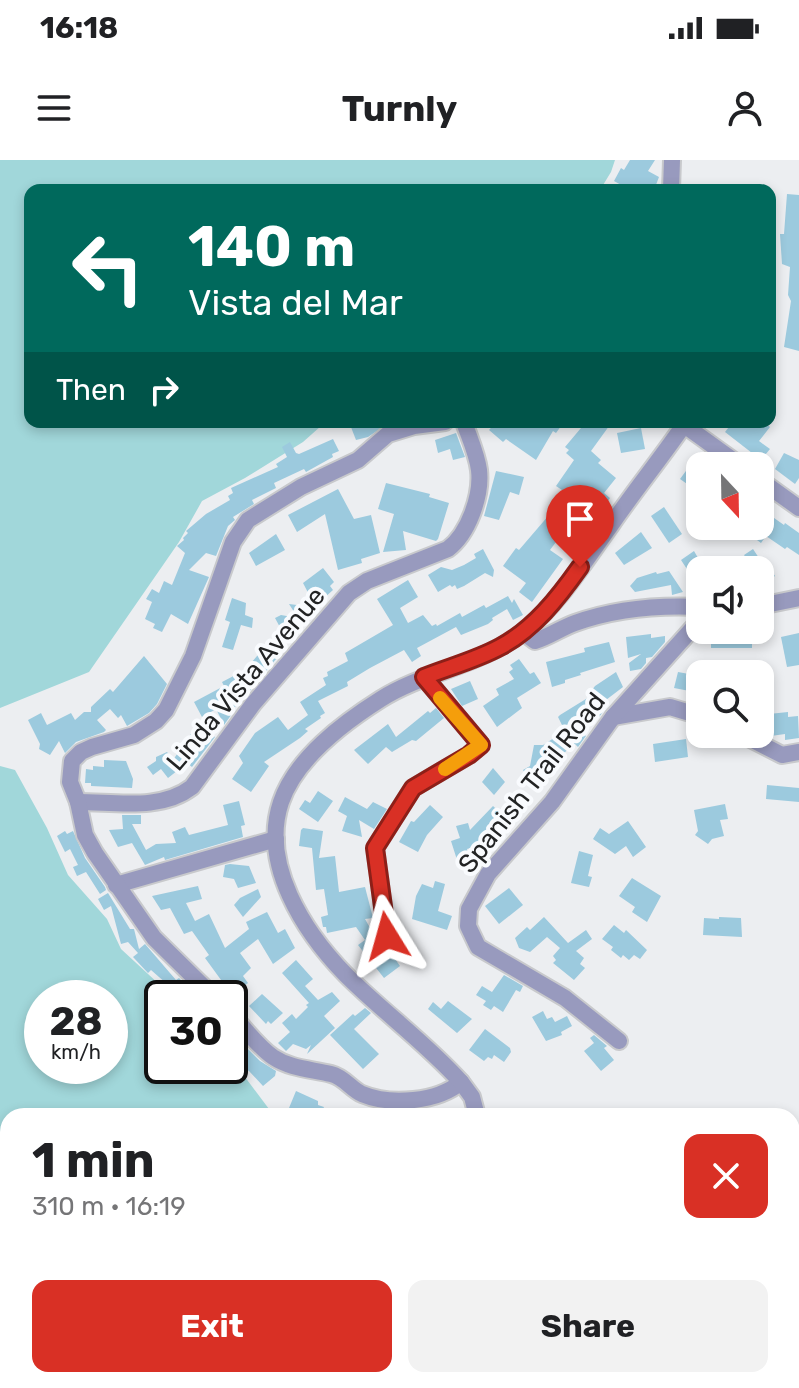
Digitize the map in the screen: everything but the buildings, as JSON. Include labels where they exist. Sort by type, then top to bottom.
[{"type":"street","points":[[669,184],[672,160]]},
{"type":"street","points":[[197,980],[154,938],[85,835],[69,774],[76,757],[92,747],[123,740],[146,728],[166,710],[193,656],[233,542],[248,520],[301,487],[358,460],[388,434],[408,428]]},
{"type":"street","name":"Linda Vista Avenue","points":[[78,802],[153,803],[179,796],[192,787],[253,704],[349,593],[367,581],[448,549],[459,540],[467,528],[479,471],[466,428]]},
{"type":"street","points":[[475,1108],[472,1097],[461,1082],[358,987],[322,948],[292,899],[280,866],[276,839],[281,802],[292,779],[307,760],[363,711],[424,677],[487,654],[523,632],[565,588],[679,428]]},
{"type":"street","points":[[690,428],[722,452]]},
{"type":"street","points":[[774,490],[799,508]]},
{"type":"street","points":[[774,603],[799,598]]},
{"type":"street","points":[[523,632],[535,641],[572,624],[608,615],[657,607],[686,607]]},
{"type":"street","name":"Spanish Trail Road","points":[[619,1041],[565,998],[487,954],[474,942],[468,926],[469,909],[488,874],[552,802],[613,717],[686,636]]},
{"type":"street","points":[[387,936],[375,848],[413,788],[481,745],[424,677]]},
{"type":"street","points":[[613,717],[670,707],[686,712]]},
{"type":"street","points":[[768,748],[782,755],[799,752]]},
{"type":"street","points":[[116,885],[276,839]]},
{"type":"street","points":[[248,1032],[268,1053],[282,1062],[335,1075],[361,1093],[391,1100],[438,1096],[461,1082]]},
{"type":"street","points":[[386,1108],[391,1100]]},
{"type":"water","points":[[0,160],[615,160],[604,184],[24,184],[24,428],[319,428],[303,442],[202,501],[179,542],[89,672],[0,708]]},
{"type":"water","points":[[0,766],[15,770],[47,828],[68,875],[107,919],[121,949],[155,980],[144,980],[144,1084],[248,1084],[248,1081],[268,1108],[0,1108]]},
{"type":"slow traffic","points":[[440,698],[481,745],[445,769]]},
{"type":"route","points":[[387,936],[375,848],[413,788],[481,745],[424,677],[487,654],[517,637],[541,616],[580,567]]}]
